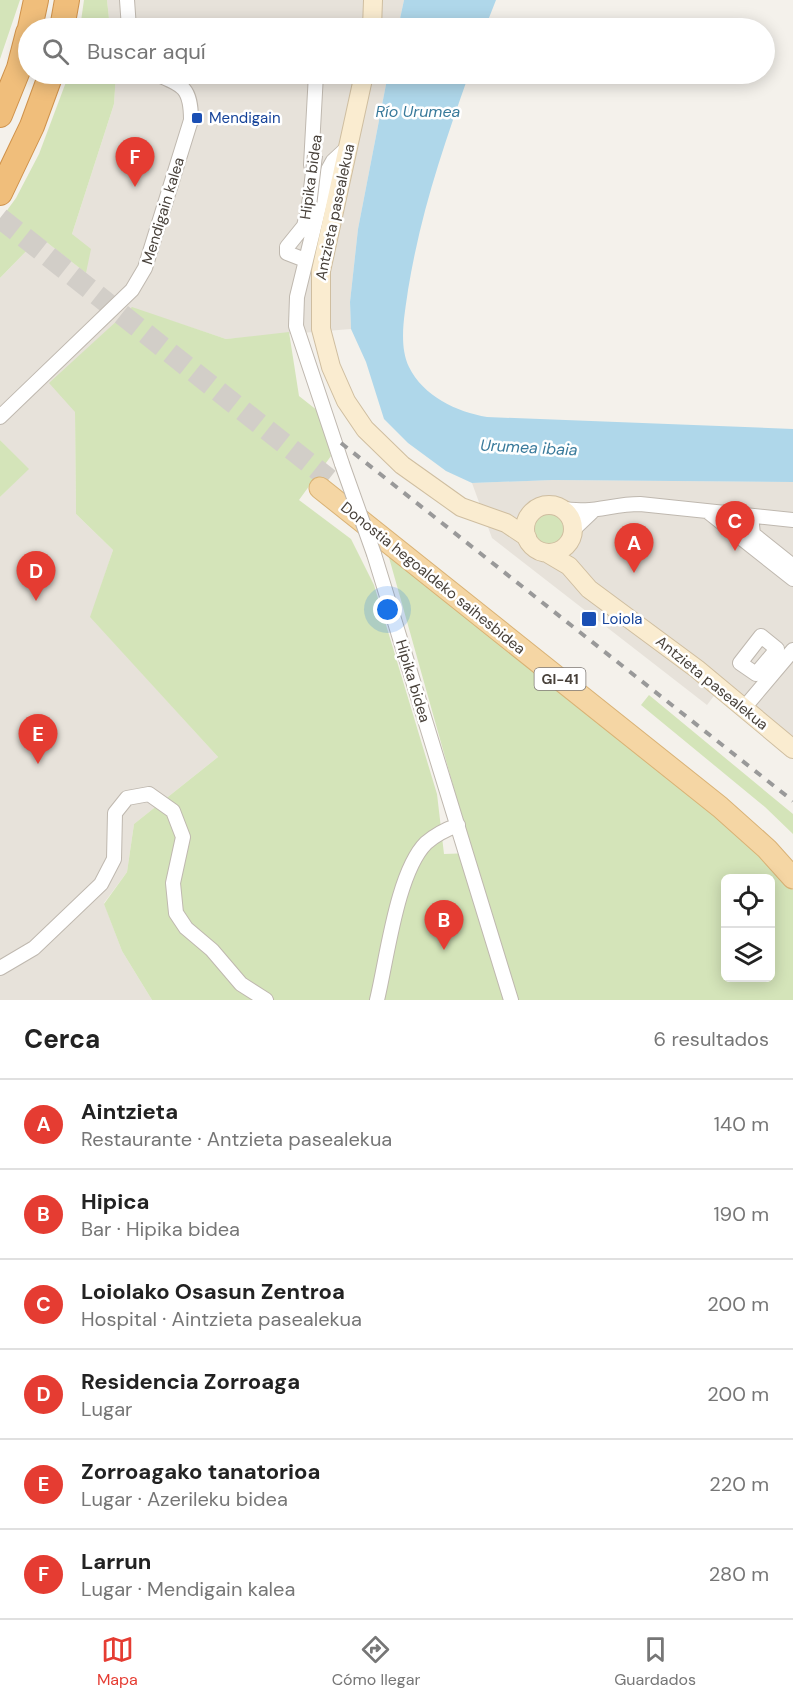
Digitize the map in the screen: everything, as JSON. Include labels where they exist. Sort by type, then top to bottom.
[{"type":"highway","points":[[32,18],[36,0]]},
{"type":"highway","points":[[64,18],[67,0]]},
{"type":"highway","points":[[0,115],[18,70]]},
{"type":"highway","points":[[0,193],[28,137],[47,84]]},
{"type":"main road","points":[[372,18],[373,0]]},
{"type":"main road","name":"Antzieta pasealekua","points":[[362,84],[327,240],[319,290],[321,329],[335,376],[355,415],[390,454],[416,476],[461,507],[499,520],[527,537]]},
{"type":"main road","name":"Donostia hegoaldeko saihesbidea","points":[[330,477],[754,817],[793,857]]},
{"type":"main road","name":"Donostia hegoaldeko saihesbidea","points":[[330,477],[720,807],[766,849],[793,878]]},
{"type":"main road","points":[[572,535],[564,548],[547,553],[532,546],[527,537],[526,524],[531,513],[548,505],[560,508],[569,515],[572,535],[575,572]]},
{"type":"main road","name":"Antzieta pasealekua","points":[[499,520],[531,513]]},
{"type":"main road","name":"Antzieta pasealekua","points":[[547,553],[575,572],[589,589],[664,643],[793,749]]},
{"type":"street","points":[[127,0],[128,18]]},
{"type":"street","name":"Mendigain kalea","points":[[0,417],[132,290],[145,268],[191,120],[191,103],[186,90],[179,84]]},
{"type":"street","points":[[305,260],[287,253],[287,247],[288,239],[307,217],[315,84]]},
{"type":"street","name":"Hipika bidea","points":[[287,247],[304,226],[307,217],[324,84]]},
{"type":"street","name":"Hipika bidea","points":[[347,148],[333,161],[328,170],[297,297],[296,326],[330,477],[374,554],[510,1000]]},
{"type":"street","points":[[560,508],[593,511],[634,504],[793,520]]},
{"type":"street","points":[[572,535],[593,511]]},
{"type":"street","points":[[707,511],[793,579]]},
{"type":"street","points":[[751,516],[753,534],[793,566]]},
{"type":"street","points":[[744,708],[793,650]]},
{"type":"street","points":[[0,968],[34,948],[101,884],[114,859],[115,813],[127,798],[149,794],[173,810],[183,837],[173,883],[176,913],[186,928],[212,950],[241,984],[266,1000]]},
{"type":"street","points":[[377,1000],[397,907],[415,861],[427,842],[458,825]]},
{"type":"shaded area","points":[[107,0],[404,0],[400,18],[109,18]]},
{"type":"shaded area","points":[[115,84],[386,84],[358,229],[350,302],[351,329],[226,339],[132,308],[75,412],[76,514],[113,550],[91,617],[218,757],[134,824],[127,872],[104,903],[122,951],[152,1000],[0,1000],[0,497],[28,469],[0,440],[0,278],[40,237],[85,272],[72,234],[114,104]]},
{"type":"shaded area","points":[[553,480],[793,482],[793,741],[723,684],[707,705],[492,538],[472,483]]},
{"type":"green space","points":[[0,0],[20,0],[0,59]]},
{"type":"green space","points":[[84,0],[107,0],[109,18],[81,18]]},
{"type":"green space","points":[[65,84],[115,84],[114,104],[72,234],[91,249],[86,273],[40,237],[0,278],[0,220],[16,198],[39,154]]},
{"type":"green space","points":[[132,307],[226,339],[289,332],[299,396],[318,411],[331,456],[299,500],[351,539],[374,585],[437,794],[444,854],[472,853],[388,554],[737,832],[793,890],[793,1000],[152,1000],[122,951],[104,904],[127,872],[134,824],[218,757],[90,617],[113,550],[76,514],[75,412],[49,383]]},
{"type":"green space","points":[[0,440],[29,469],[0,497]]},
{"type":"green space","points":[[549,514],[560,519],[565,530],[560,541],[549,546],[538,541],[533,530],[538,519]]},
{"type":"green space","points":[[649,695],[793,814],[793,834],[765,807],[641,705]]},
{"type":"water","points":[[404,0],[496,0],[489,18],[400,18]]},
{"type":"water","name":"Río Urumea","points":[[386,84],[466,84],[426,206],[413,261],[403,339],[406,358],[415,377],[442,401],[464,411],[487,417],[793,429],[793,482],[553,480],[472,483],[446,471],[408,443],[384,419],[366,362],[351,329],[350,302],[358,229]]},
{"type":"tunnel","points":[[0,218],[329,479]]},
{"type":"railway","points":[[341,443],[793,801]]},
{"type":"place","name":"Mendigain","points":[[197,118]]},
{"type":"place","name":"Larrun","points":[[135,187]]},
{"type":"place","name":"Loiolako Osasun Zentroa","points":[[735,551]]},
{"type":"place","name":"Aintzieta","points":[[634,573]]},
{"type":"place","name":"Residencia Zorroaga","points":[[36,601]]},
{"type":"place","name":"Loiola","points":[[589,619]]},
{"type":"place","name":"Zorroagako tanatorioa","points":[[38,764]]},
{"type":"place","name":"Hipica","points":[[444,950]]},
{"type":"water label","name":"Urumea ibaia","points":[[529,447]]}]
